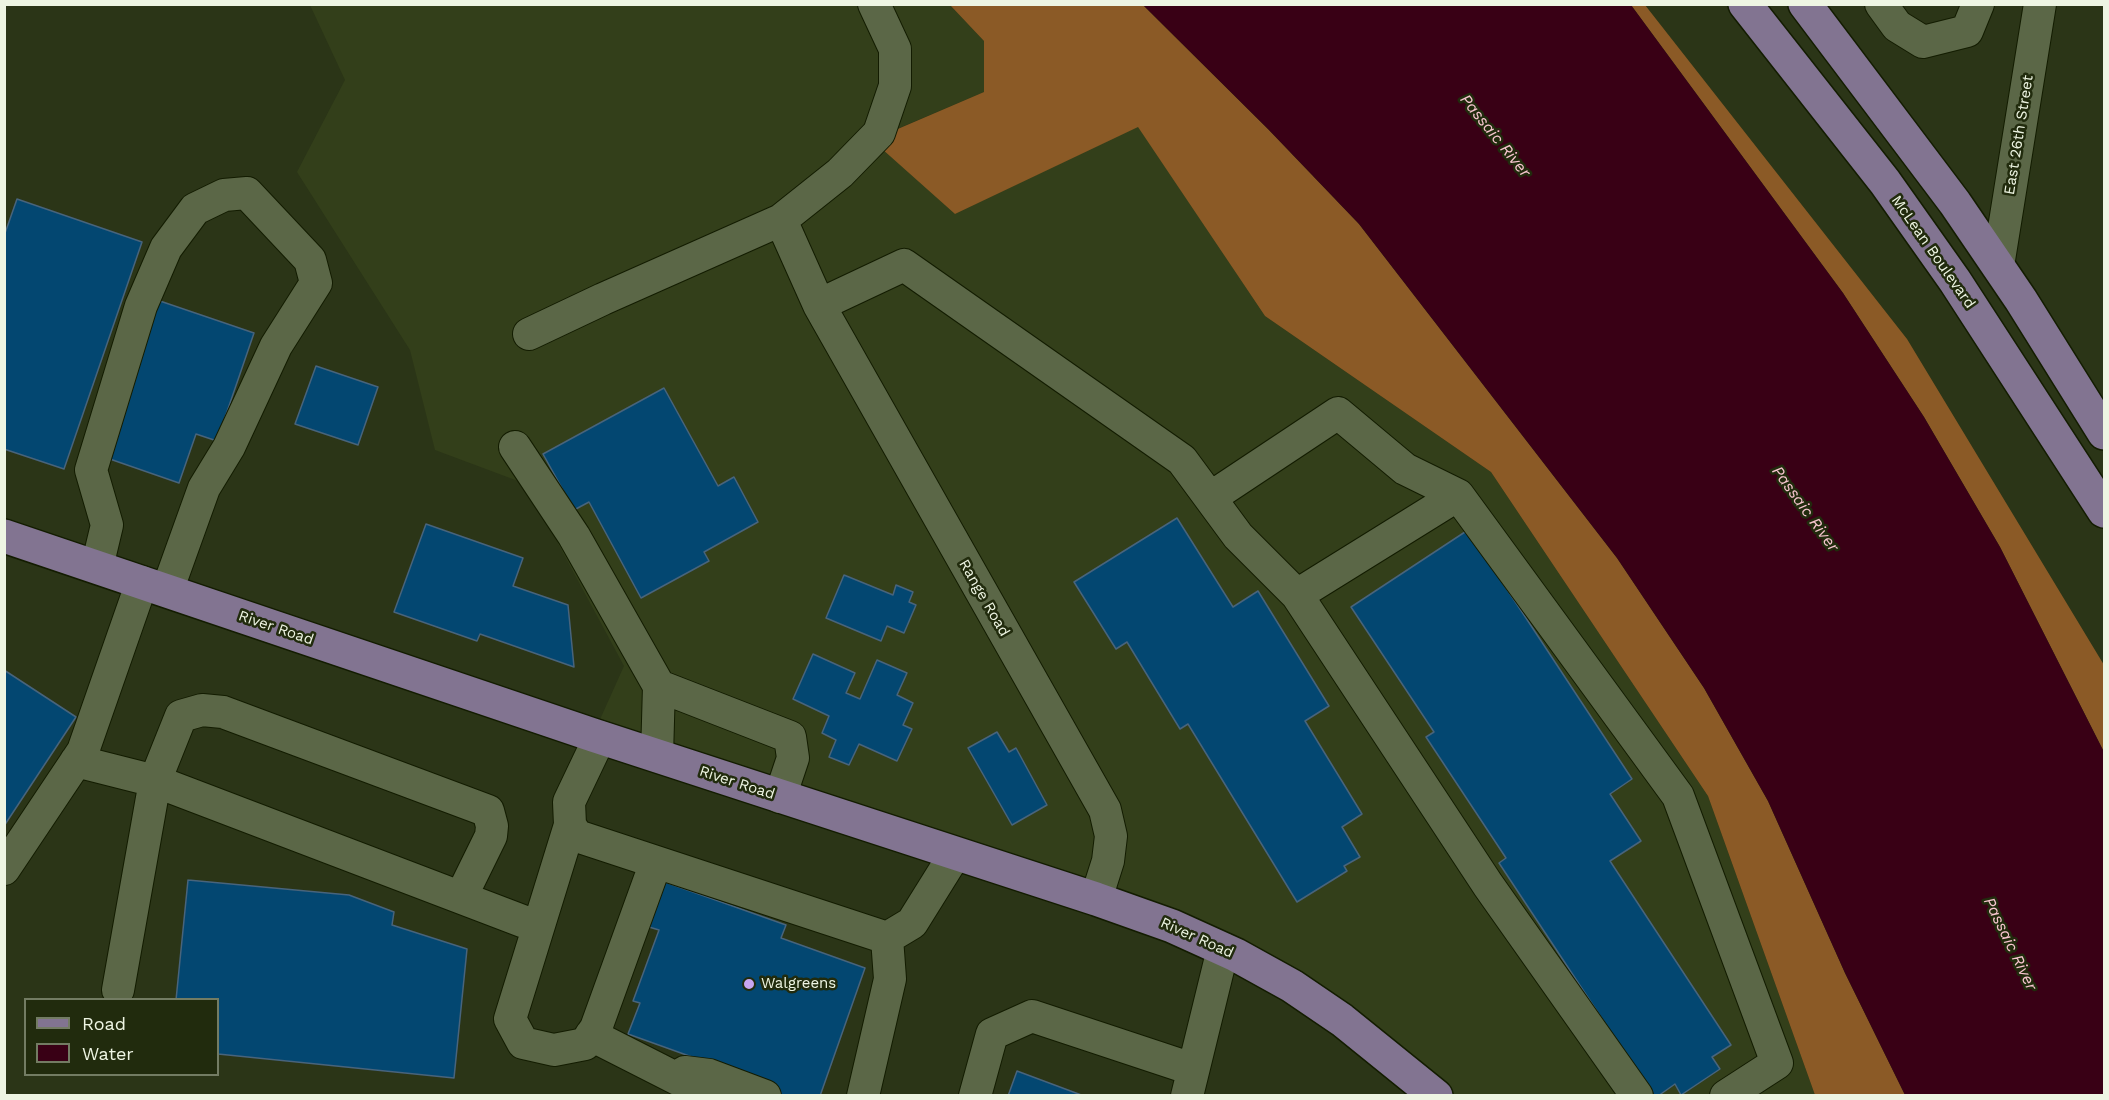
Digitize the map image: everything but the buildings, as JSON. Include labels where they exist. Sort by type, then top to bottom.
[{"type":"main road","name":"McLean Boulevard","points":[[1745,4],[1885,182],[1949,272],[2020,378],[2104,511]]},
{"type":"main road","points":[[1805,4],[1922,158],[1998,266],[2104,433]]},
{"type":"main road","name":"River Road","points":[[4,536],[600,737],[1172,926],[1223,949],[1292,986],[1342,1020],[1436,1095]]},
{"type":"street","points":[[529,334],[781,220],[840,173],[879,133],[895,86],[895,49],[874,4]]},
{"type":"street","points":[[1881,4],[1898,26],[1923,42],[1972,18]]},
{"type":"street","name":"East 26th Street","points":[[1998,266],[2040,4]]},
{"type":"street","points":[[4,869],[83,751],[155,587],[204,488],[229,447],[276,346],[315,283],[310,261],[247,193],[224,195],[195,209],[166,248],[141,306],[90,470],[107,525],[97,567]]},
{"type":"street","name":"Range Road","points":[[781,220],[819,305],[1105,810],[1111,836],[1108,861],[1096,899]]},
{"type":"street","points":[[819,305],[904,266],[1182,460],[1238,536],[1298,595],[1488,885],[1637,1095]]},
{"type":"street","points":[[1210,498],[1338,413],[1405,469],[1458,495],[1678,795],[1777,1063],[1726,1095]]},
{"type":"street","points":[[515,447],[574,536],[659,686],[657,756]]},
{"type":"street","points":[[1298,595],[1458,495]]},
{"type":"street","points":[[659,686],[790,736],[793,758],[780,797]]},
{"type":"street","points":[[118,990],[155,781],[181,716],[202,710],[223,712],[488,811],[492,825],[491,836],[460,897]]},
{"type":"street","points":[[600,737],[569,802],[570,825],[510,1019],[523,1043],[554,1050],[585,1044],[596,1028],[656,862]]},
{"type":"street","points":[[76,760],[155,781],[538,927]]},
{"type":"street","points":[[570,825],[577,836],[887,938],[912,923],[955,854]]},
{"type":"street","points":[[863,1095],[890,979],[887,938]]},
{"type":"street","points":[[975,1095],[992,1034],[1032,1016],[1189,1082],[1223,949]]},
{"type":"street","points":[[591,1035],[711,1095]]},
{"type":"street","points":[[661,1070],[709,1075],[765,1095]]},
{"type":"shaded area","points":[[310,5],[950,5],[984,41],[984,92],[873,139],[955,214],[1138,126],[1265,316],[1491,472],[1708,796],[1815,1095],[1436,1095],[1292,986],[593,735],[624,666],[526,484],[435,450],[410,350],[297,172],[345,80]]},
{"type":"shaded area","points":[[950,5],[1143,5],[1268,129],[1359,224],[1617,558],[1704,688],[1768,801],[1845,973],[1905,1095],[1815,1095],[1708,796],[1491,472],[1265,316],[1138,127],[955,214],[872,140],[984,92],[984,41]]},
{"type":"shaded area","points":[[1631,5],[1645,5],[1907,339],[2104,665],[2104,752],[2000,547],[1924,417],[1843,293]]},
{"type":"water","name":"Passaic River","points":[[1143,5],[1631,5],[1843,293],[1924,417],[2000,547],[2104,752],[2104,1095],[1905,1095],[1845,973],[1768,801],[1704,688],[1617,558],[1359,224],[1268,129]]},
{"type":"place","name":"Walgreens","points":[[749,984]]}]
